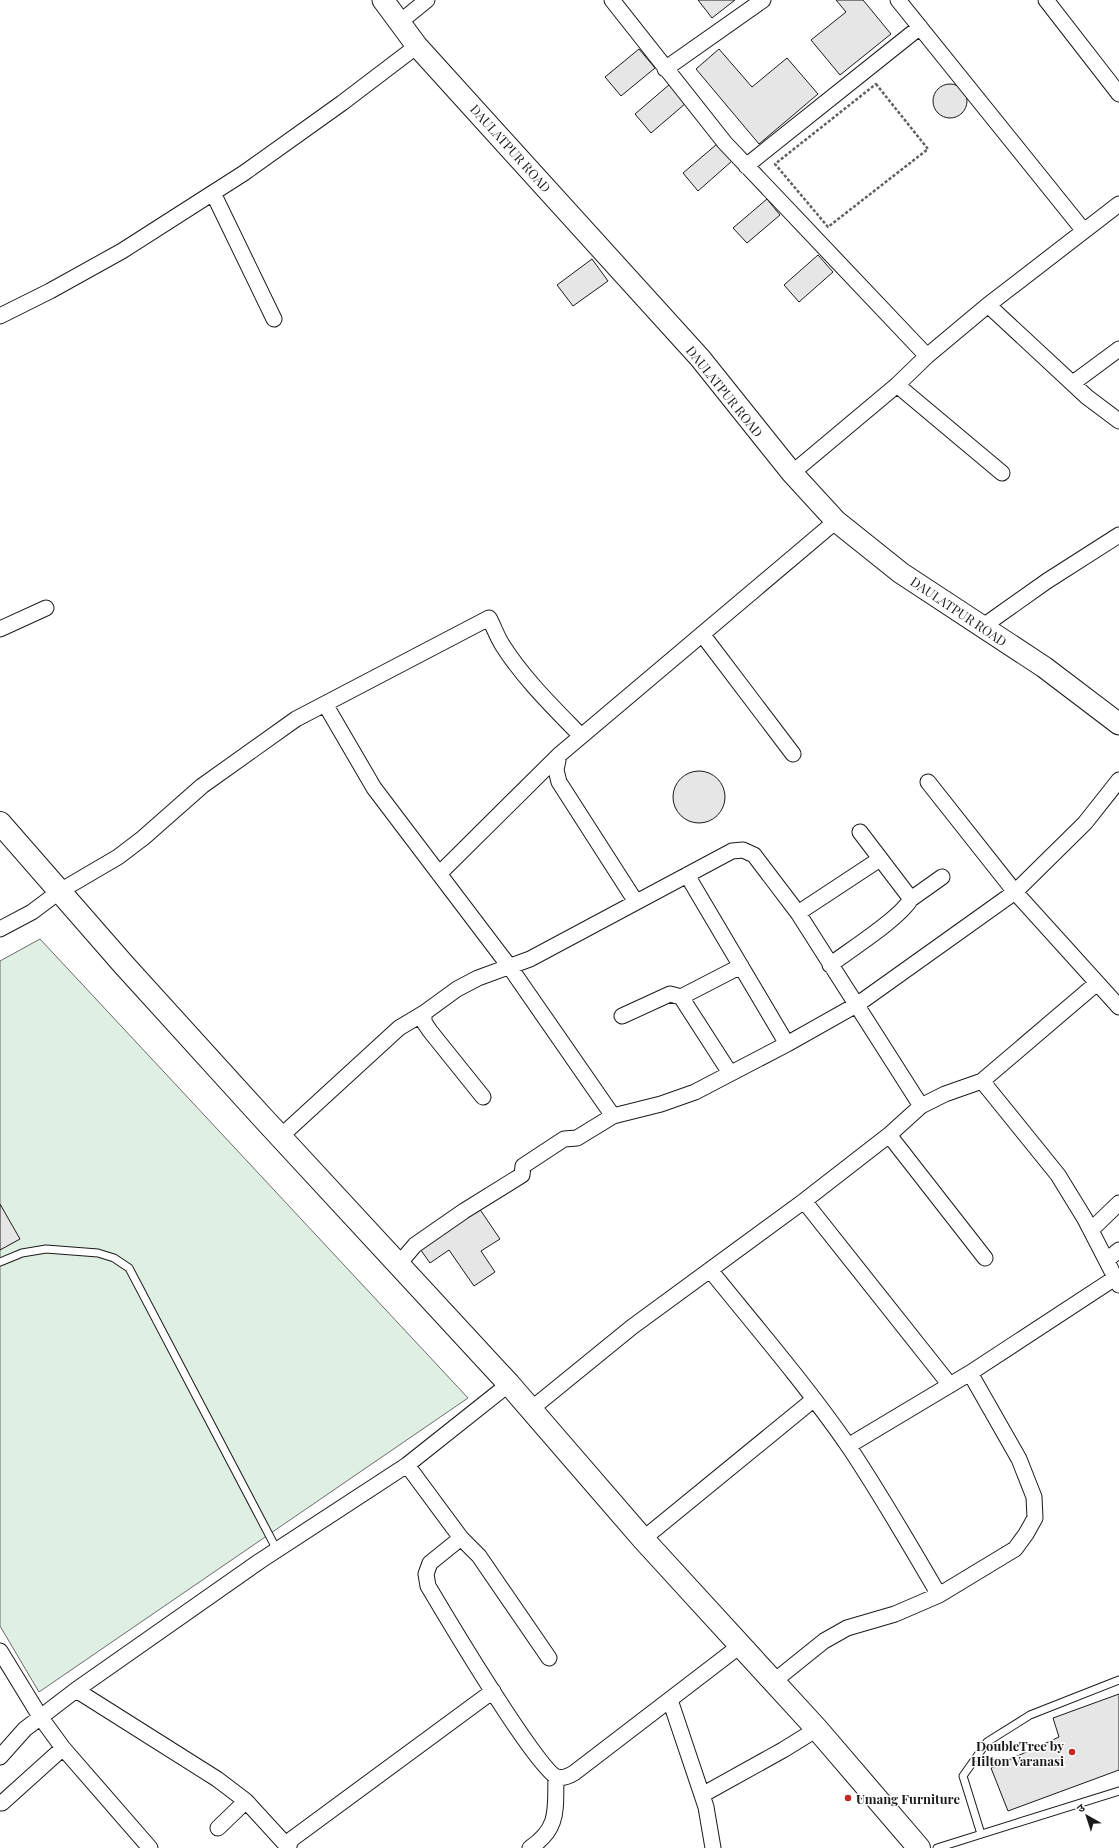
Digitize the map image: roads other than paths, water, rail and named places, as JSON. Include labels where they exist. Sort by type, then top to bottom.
[{"type":"highway","points":[[0,823],[280,1137],[509,1384],[643,1539],[741,1645],[773,1682],[817,1728],[919,1848]]},
{"type":"street","name":"DAULATPUR ROAD","points":[[383,0],[417,46],[700,358],[792,473],[836,521],[901,573],[1044,667],[1119,724]]},
{"type":"street","points":[[400,22],[427,0]]},
{"type":"street","points":[[612,0],[725,143],[927,356]]},
{"type":"street","points":[[665,69],[763,0]]},
{"type":"street","points":[[898,0],[1084,231]]},
{"type":"street","points":[[1046,0],[1119,94]]},
{"type":"street","points":[[746,166],[920,27]]},
{"type":"street","points":[[0,316],[50,291],[122,251],[244,173],[342,103],[417,46]]},
{"type":"street","points":[[213,193],[274,319]]},
{"type":"street","points":[[792,473],[897,385],[927,356],[988,305],[1119,204]]},
{"type":"street","points":[[988,305],[1103,410],[1119,421]]},
{"type":"street","points":[[1073,383],[1119,349]]},
{"type":"street","points":[[897,385],[1002,473]]},
{"type":"street","points":[[439,874],[581,736],[836,521]]},
{"type":"street","points":[[982,627],[1047,581],[1119,535]]},
{"type":"street","points":[[0,629],[46,608]]},
{"type":"street","points":[[0,929],[32,912],[60,891],[118,857],[143,838],[202,786],[296,719],[489,618],[502,645],[522,671],[538,691],[581,736]]},
{"type":"street","points":[[702,634],[793,754]]},
{"type":"street","points":[[325,704],[374,788],[509,966],[613,1116]]},
{"type":"street","points":[[559,756],[556,770],[559,782],[636,902]]},
{"type":"street","points":[[398,1265],[415,1245],[464,1211],[522,1176],[523,1166],[564,1139],[577,1138],[613,1116],[661,1104],[695,1092],[787,1044],[858,1004],[1015,892],[1085,823],[1119,780]]},
{"type":"street","points":[[928,782],[1015,892],[1119,1007]]},
{"type":"street","points":[[860,832],[911,898]]},
{"type":"street","points":[[280,1137],[399,1028],[424,1013],[434,1004],[464,985],[478,978],[530,959],[732,851],[743,850],[754,855],[798,913],[830,965],[858,1004],[921,1106]]},
{"type":"street","points":[[798,913],[880,859]]},
{"type":"street","points":[[687,875],[787,1044]]},
{"type":"street","points":[[830,965],[895,916],[906,906],[911,898],[942,877]]},
{"type":"street","points":[[680,997],[741,966]]},
{"type":"street","points":[[530,1410],[632,1327],[804,1201],[889,1135],[921,1106],[945,1094],[982,1081],[1097,983]]},
{"type":"street","points":[[622,1016],[670,994],[680,997],[730,1073]]},
{"type":"street","points":[[424,1013],[424,1022],[430,1031],[484,1097]]},
{"type":"street","points":[[848,1446],[970,1373],[1117,1281],[1107,1260],[1058,1175],[982,1081]]},
{"type":"street","points":[[889,1135],[985,1258]]},
{"type":"street","points":[[804,1201],[950,1385]]},
{"type":"street","points":[[1090,1230],[1119,1203]]},
{"type":"street","points":[[1107,1260],[1119,1250]]},
{"type":"street","points":[[710,1270],[848,1446],[878,1492],[939,1595]]},
{"type":"street","points":[[773,1682],[824,1641],[847,1628],[895,1614],[939,1595],[1015,1549],[1026,1534],[1035,1518],[1034,1497],[1019,1459],[970,1373]]},
{"type":"street","points":[[0,1757],[25,1729],[76,1690],[277,1550],[407,1465],[509,1384]]},
{"type":"street","points":[[643,1539],[813,1400]]},
{"type":"street","points":[[407,1465],[461,1538],[479,1556],[549,1658]]},
{"type":"street","points":[[461,1538],[430,1564],[426,1574],[428,1586],[493,1691],[541,1763],[556,1777],[565,1777],[574,1774],[741,1645]]},
{"type":"street","points":[[0,1651],[40,1718],[63,1748],[150,1848]]},
{"type":"street","points":[[76,1690],[217,1779],[246,1801],[288,1848],[292,1839],[493,1691]]},
{"type":"street","points":[[670,1700],[706,1807],[713,1848]]},
{"type":"street","points":[[702,1795],[783,1750],[817,1728]]},
{"type":"street","points":[[2,1803],[63,1748]]},
{"type":"street","points":[[530,1848],[543,1840],[554,1820],[556,1777]]},
{"type":"street","points":[[218,1828],[246,1801]]},
{"type":"lane","points":[[0,1262],[22,1253],[46,1249],[98,1253],[114,1258],[129,1268],[277,1550]]},
{"type":"lane","points":[[981,1834],[963,1776],[987,1742],[1030,1715],[1119,1680]]},
{"type":"lane","points":[[937,1848],[1119,1791]]},
{"type":"place","name":"DoubleTree by Hilton Varanasi","points":[[1072,1752]]},
{"type":"place","name":"Umang Furniture","points":[[848,1798]]}]
